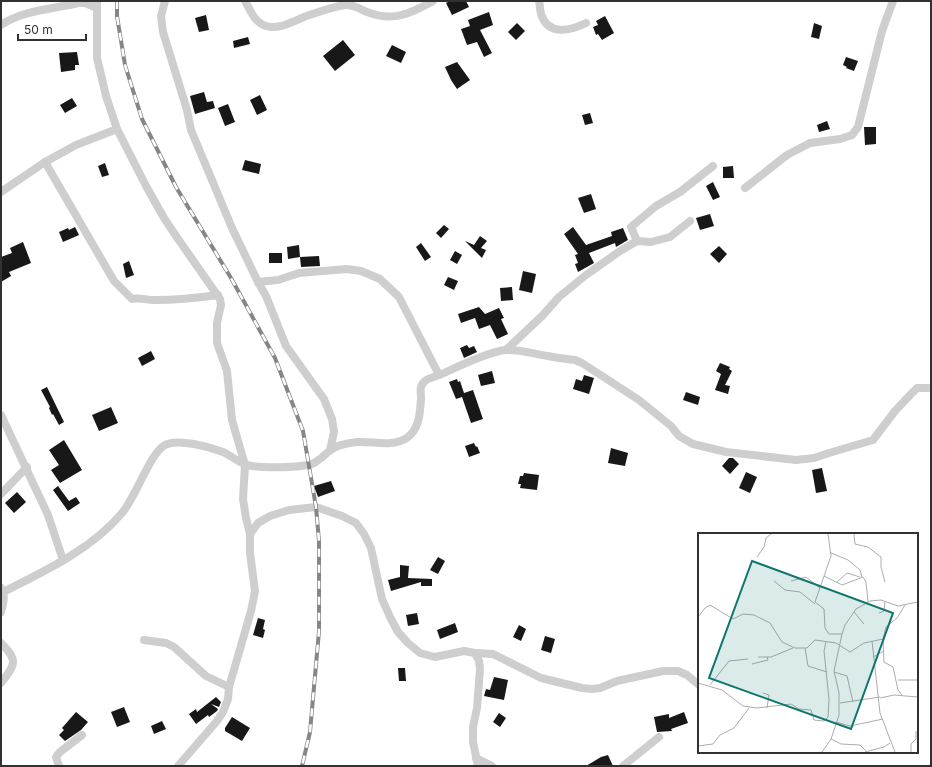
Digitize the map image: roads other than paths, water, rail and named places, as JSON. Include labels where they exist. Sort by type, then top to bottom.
[{"type":"street","points":[[165,1],[161,16],[163,32],[187,110],[191,130],[232,228],[266,296],[288,349],[324,399],[332,419],[334,432],[330,450]]},
{"type":"street","points":[[245,1],[257,21],[265,26],[273,27],[285,25],[344,5],[354,5],[377,16],[398,17],[418,10],[433,1]]},
{"type":"street","points":[[539,1],[546,24],[551,28],[558,30],[569,29],[586,23]]},
{"type":"street","points":[[745,188],[787,155],[810,143],[840,139],[852,135],[858,126],[882,31],[893,1]]},
{"type":"street","points":[[1,25],[20,15],[78,3],[97,5],[97,58],[106,96],[117,129],[146,186],[168,224],[218,295],[221,305],[217,323],[217,343],[227,370],[232,420],[245,465],[243,499],[250,534],[250,553],[255,592],[229,687],[228,699],[220,716],[178,766]]},
{"type":"street","points":[[1,192],[45,162],[76,145],[117,129]]},
{"type":"street","points":[[45,162],[114,280],[132,299],[186,299],[218,295]]},
{"type":"street","points":[[637,241],[631,227],[656,206],[680,192],[713,166]]},
{"type":"street","points":[[506,350],[560,297],[586,275],[637,241],[651,242],[670,237],[690,221]]},
{"type":"street","points":[[258,282],[278,280],[299,273],[347,269],[380,279],[399,297],[439,376]]},
{"type":"street","points":[[1,612],[4,602],[2,590],[39,574],[85,547],[106,530],[123,512],[136,492],[147,468],[160,448],[166,444],[184,442],[200,445],[223,452],[245,465],[267,467],[296,466],[314,463],[330,450],[340,445],[358,442],[384,444],[395,443],[407,438],[414,432],[419,417],[421,387],[425,380],[439,376],[459,365],[496,352],[506,350],[533,353],[582,363],[639,400],[671,426],[679,436],[693,444],[726,452],[775,459],[806,460],[873,440],[895,411],[917,388],[931,388]]},
{"type":"street","points":[[1,415],[27,467],[48,515],[63,560]]},
{"type":"street","points":[[1,494],[27,467]]},
{"type":"street","points":[[250,534],[258,523],[270,516],[290,510],[316,507],[337,514],[356,523],[364,534],[371,548],[382,599],[390,618],[398,632],[420,653],[435,657],[464,651],[493,654],[540,678],[582,688],[600,688],[617,681],[663,671],[678,671],[688,675],[698,684]]},
{"type":"street","points":[[144,640],[174,647],[206,676],[229,687]]},
{"type":"street","points":[[1,642],[13,657],[13,663],[12,670],[1,682]]},
{"type":"street","points":[[475,653],[479,661],[480,669],[478,703],[473,727],[473,742],[477,762],[492,766]]},
{"type":"street","points":[[58,766],[56,757],[60,752],[82,735]]},
{"type":"street","points":[[623,766],[659,737]]},
{"type":"railway","points":[[117,1],[117,16],[125,65],[142,119],[176,187],[231,278],[275,358],[303,431],[316,507],[319,541],[319,631],[310,732],[302,766]]}]
